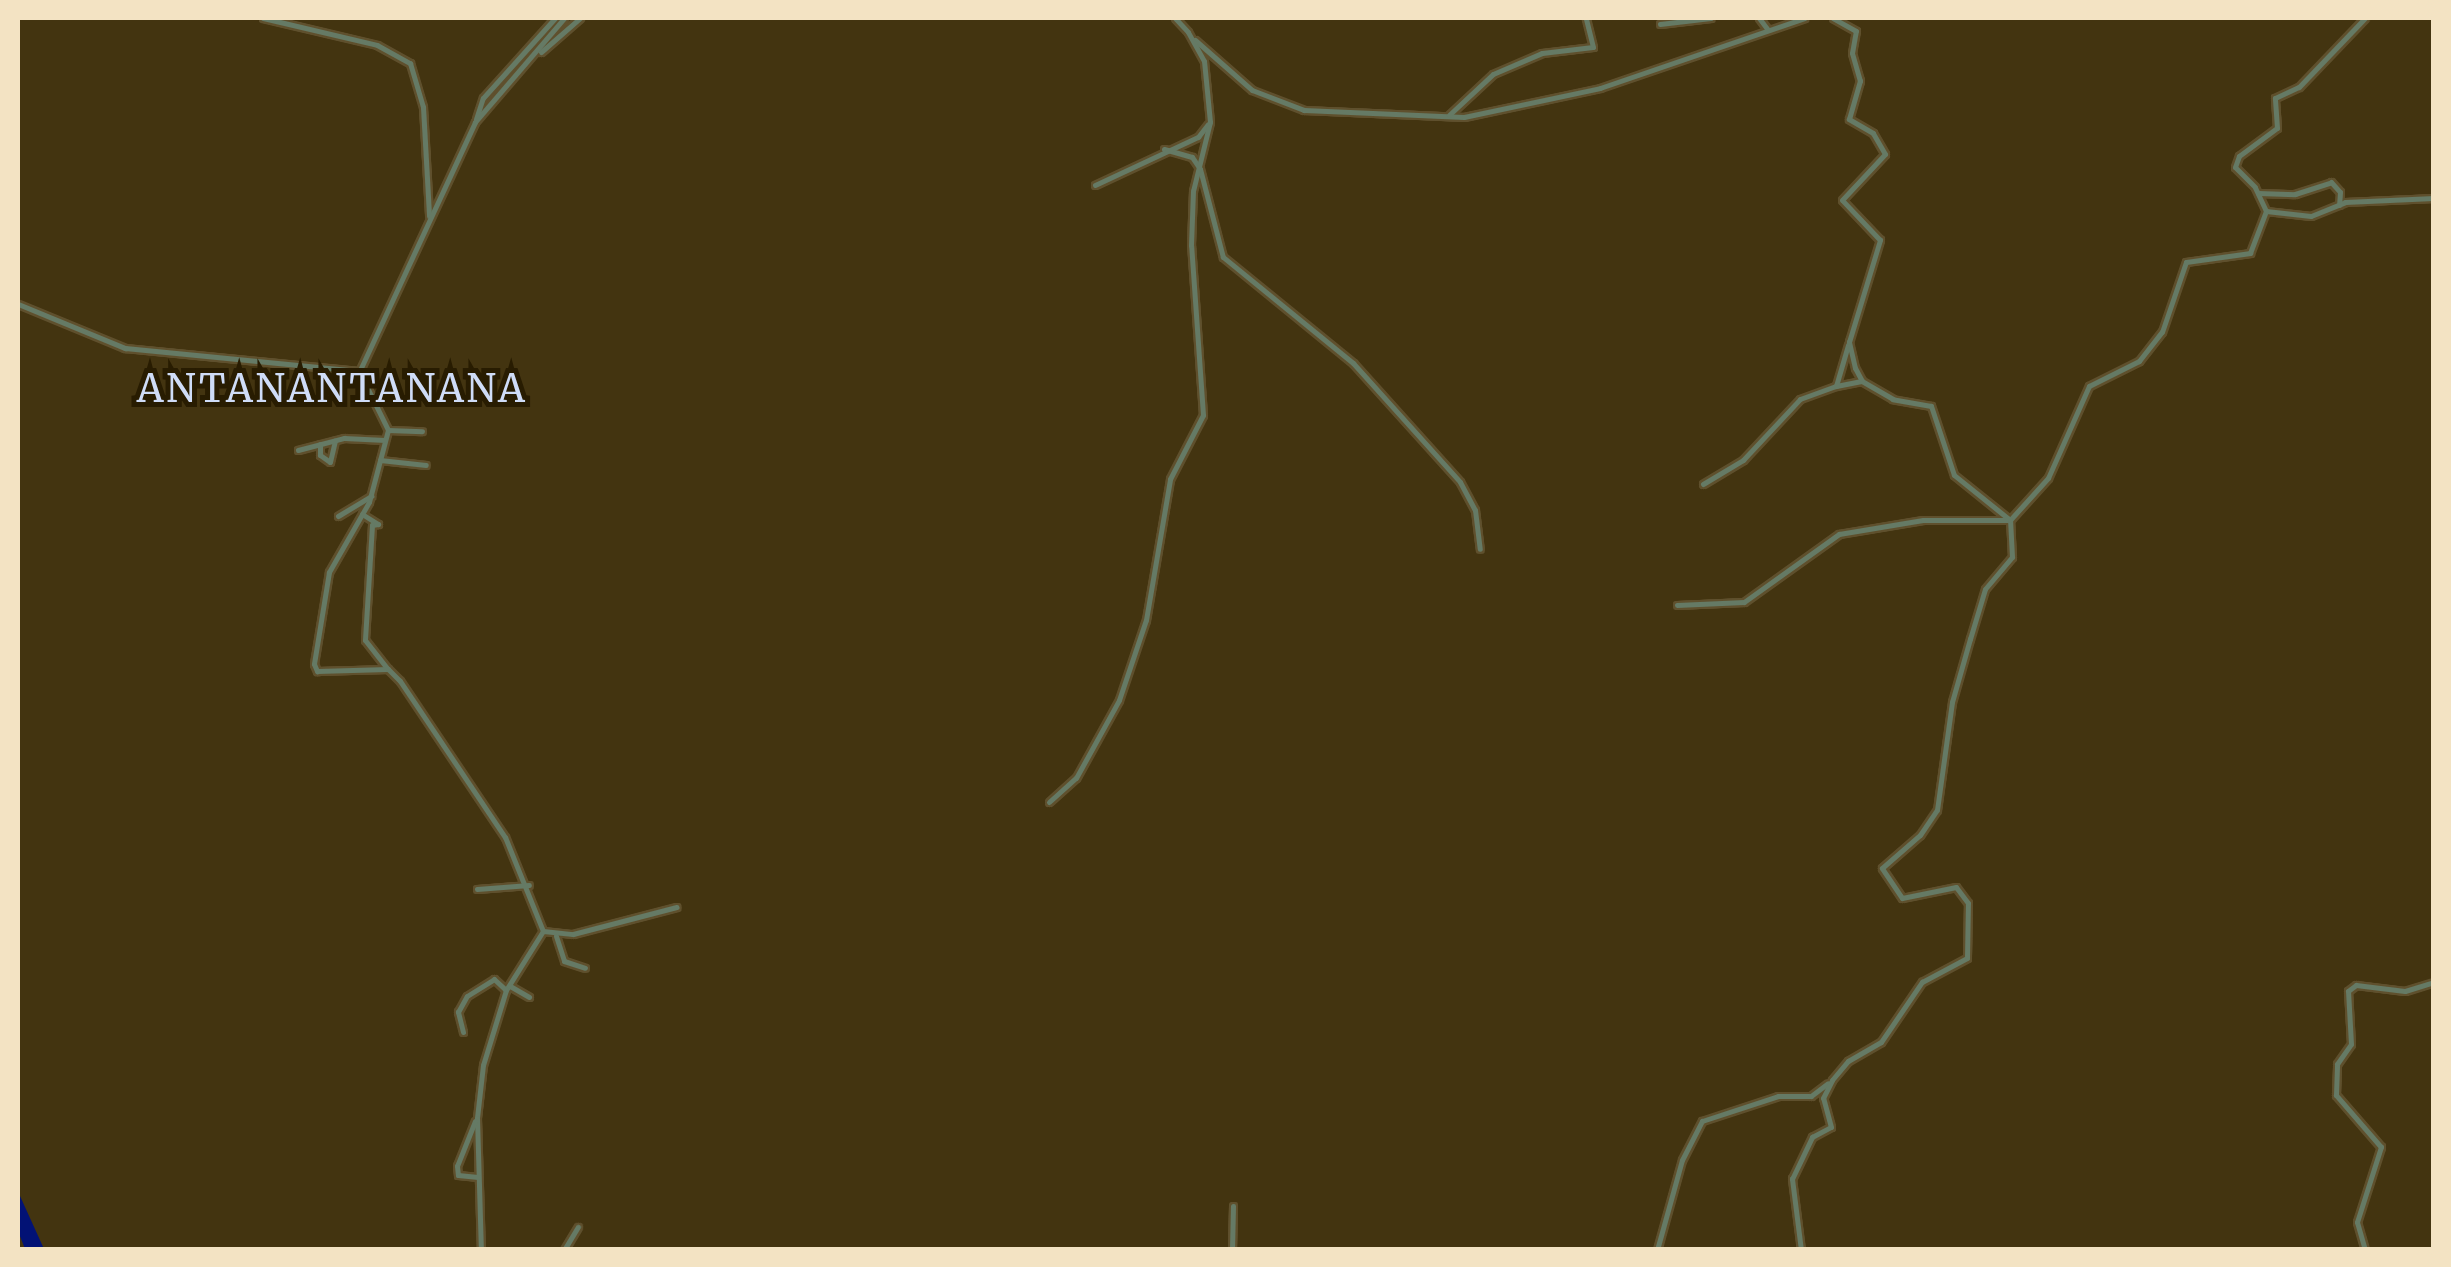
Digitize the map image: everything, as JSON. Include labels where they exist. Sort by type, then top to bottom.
[{"type":"street","points":[[263,18],[378,45],[410,63],[424,107],[430,218]]},
{"type":"street","points":[[359,371],[483,98],[555,18]]},
{"type":"street","points":[[536,57],[564,18]]},
{"type":"street","points":[[475,122],[536,57],[580,18]]},
{"type":"street","points":[[1175,18],[1218,66],[1252,90],[1304,110],[1447,117],[1600,88],[1804,18]]},
{"type":"street","points":[[1447,117],[1493,74],[1542,53],[1592,48],[1586,18]]},
{"type":"street","points":[[1660,24],[1710,18]]},
{"type":"street","points":[[1759,18],[1768,30]]},
{"type":"street","points":[[1832,18],[1856,32],[1852,53],[1860,80],[1849,119],[1873,133],[1884,154],[1842,200],[1880,240],[1836,386]]},
{"type":"street","points":[[1657,1250],[1682,1160],[1702,1121],[1778,1096],[1811,1096],[1848,1061],[1881,1042],[1922,982],[1967,958],[1968,903],[1956,887],[1902,898],[1882,868],[1920,835],[1937,810],[1952,702],[1985,589],[2012,557],[2010,520],[2048,478],[2089,386],[2140,361],[2162,332],[2186,262],[2250,253],[2266,212],[2258,194],[2235,167],[2240,156],[2277,128],[2275,98],[2300,86],[2365,18]]},
{"type":"street","points":[[1050,802],[1076,778],[1119,700],[1146,620],[1170,479],[1203,414],[1191,245],[1210,122],[1208,82],[1188,32]]},
{"type":"street","points":[[1208,82],[1218,66]]},
{"type":"street","points":[[1096,185],[1164,149],[1198,137],[1210,122]]},
{"type":"street","points":[[1164,149],[1192,156],[1200,169],[1223,257],[1354,363],[1460,482],[1475,510],[1480,548]]},
{"type":"street","points":[[2258,194],[2294,194],[2331,182],[2340,192],[2339,205]]},
{"type":"street","points":[[2266,212],[2310,216],[2339,205],[2434,198]]},
{"type":"street","points":[[18,304],[125,348],[359,371]]},
{"type":"street","points":[[1849,342],[1862,381]]},
{"type":"street","points":[[359,371],[388,430],[371,496],[330,572],[314,664],[317,671],[388,670]]},
{"type":"street","points":[[1703,484],[1743,460],[1800,400],[1862,381],[1894,399],[1931,406],[1954,475],[2010,520]]},
{"type":"street","points":[[388,430],[422,431]]},
{"type":"street","points":[[298,450],[335,441],[386,440]]},
{"type":"street","points":[[320,444],[320,455],[330,462],[335,441]]},
{"type":"street","points":[[380,460],[426,464]]},
{"type":"street","points":[[338,516],[371,496]]},
{"type":"street","points":[[362,514],[378,524],[372,525],[365,640],[438,730],[529,885],[543,931],[508,988],[483,1065],[477,1118],[481,1250]]},
{"type":"street","points":[[1677,605],[1744,602],[1839,534],[1923,520],[2010,520]]},
{"type":"street","points":[[476,889],[529,885]]},
{"type":"street","points":[[543,931],[556,936],[677,907]]},
{"type":"street","points":[[556,936],[564,961],[585,968]]},
{"type":"street","points":[[463,1032],[458,1012],[467,996],[494,978],[529,997]]},
{"type":"street","points":[[2365,1250],[2356,1222],[2381,1147],[2336,1095],[2337,1064],[2351,1044],[2348,991],[2356,984],[2405,990],[2434,982]]},
{"type":"street","points":[[1802,1250],[1792,1180],[1812,1137],[1831,1128],[1823,1098],[1832,1080]]},
{"type":"street","points":[[477,1118],[457,1166],[458,1175],[480,1177]]},
{"type":"street","points":[[1232,1250],[1233,1206]]},
{"type":"street","points":[[564,1250],[578,1228]]},
{"type":"shaded area","points":[[18,1188],[44,1249],[25,1249],[18,1231]]},
{"type":"district","name":"ANTANANTANANA","points":[[332,389]]}]
